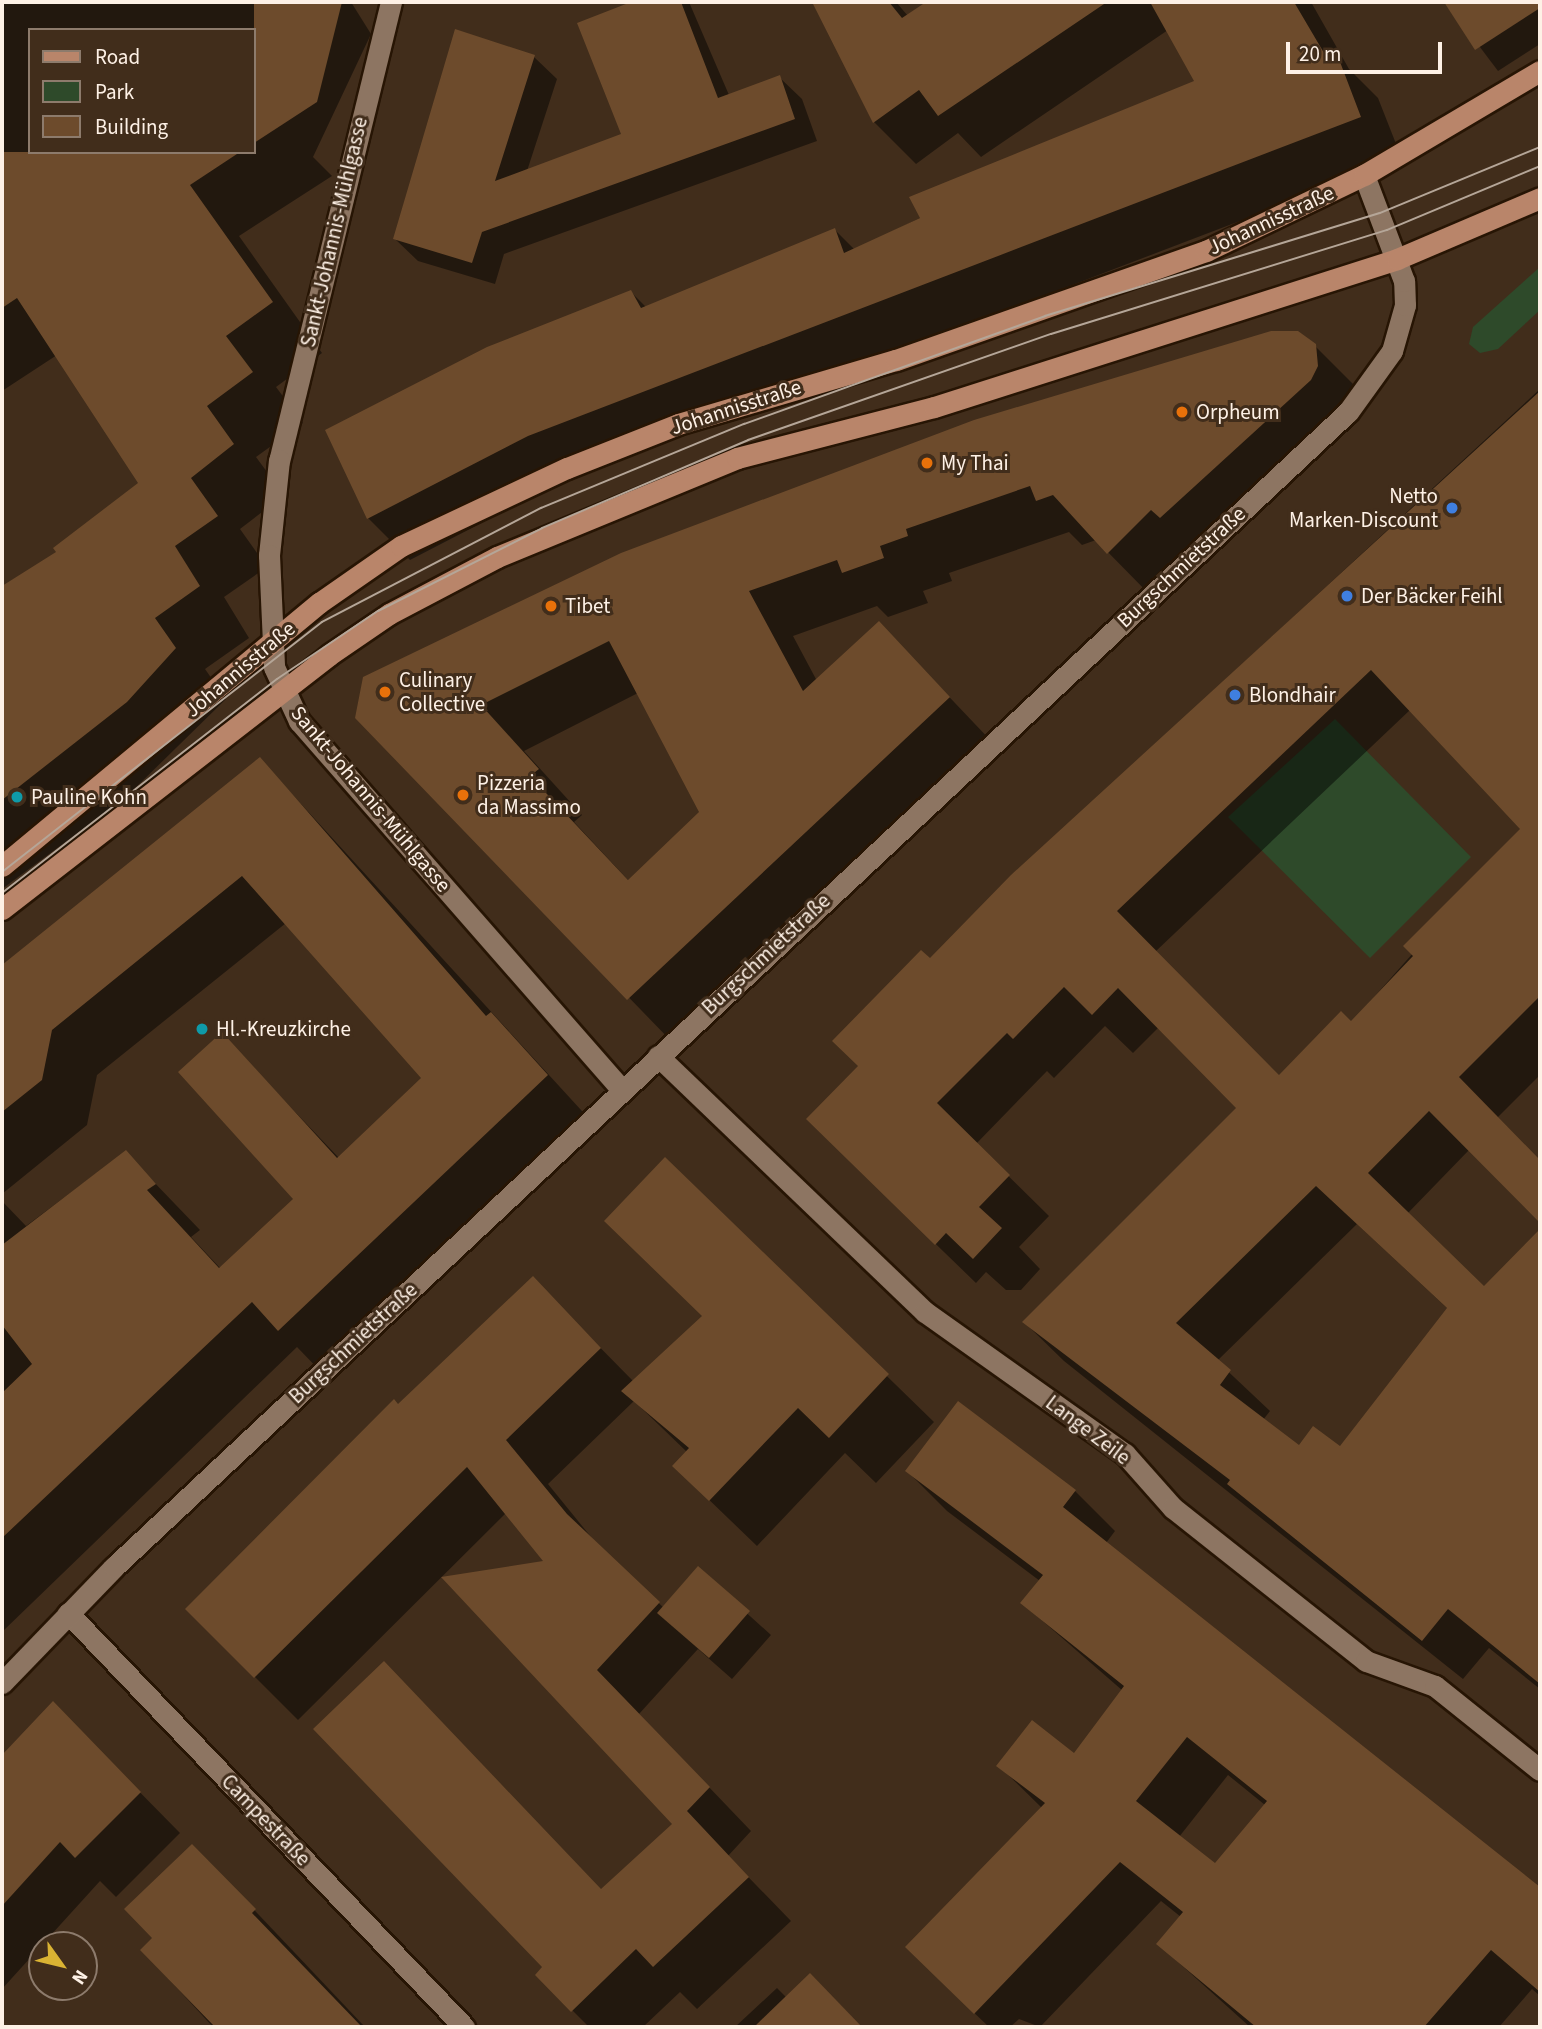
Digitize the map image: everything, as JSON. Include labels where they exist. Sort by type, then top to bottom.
[{"type":"main road","name":"Johannisstraße","points":[[2,866],[272,641],[401,546],[567,467],[678,424],[896,360],[1142,275],[1252,231],[1364,175],[1540,71]]},
{"type":"main road","name":"Johannisstraße","points":[[2,909],[281,691],[389,614],[558,529],[737,458],[826,430],[934,407],[1396,259],[1540,198]]},
{"type":"street","name":"Sankt-Johannis-Mühlgasse","points":[[391,2],[279,460],[270,536],[272,641],[281,691],[334,762],[622,1090]]},
{"type":"street","name":"Burgschmietstraße","points":[[2,1683],[68,1613],[658,1056],[1348,412],[1376,380],[1400,328],[1405,305],[1396,259],[1364,175]]},
{"type":"street","name":"Lange Zeile","points":[[658,1056],[925,1312],[1125,1454],[1173,1508],[1366,1661],[1435,1686],[1540,1770]]},
{"type":"street","name":"Campestraße","points":[[68,1613],[464,2027]]},
{"type":"green space","points":[[1540,267],[1540,310],[1498,349],[1480,353],[1469,344],[1473,327]]},
{"type":"green space","points":[[1335,719],[1471,857],[1370,958],[1228,817]]},
{"type":"building","points":[[254,2],[342,2],[317,102],[256,142],[256,28]]},
{"type":"building","points":[[631,2],[681,2],[718,98],[780,75],[795,119],[482,232],[472,263],[393,239],[455,29],[535,55],[495,181],[621,134],[577,23]]},
{"type":"building","points":[[812,2],[889,2],[902,18],[926,2],[1107,2],[938,116],[919,90],[873,123]]},
{"type":"building","points":[[1150,2],[1294,2],[1327,58],[1337,54],[1361,117],[528,436],[367,519],[325,430],[487,347],[631,290],[641,308],[835,228],[844,253],[920,218],[909,197],[1194,81]]},
{"type":"building","points":[[1444,2],[1540,2],[1540,8],[1475,50]]},
{"type":"building","points":[[2,152],[237,154],[190,185],[273,302],[226,336],[253,372],[207,406],[234,444],[191,478],[218,516],[175,546],[200,586],[155,618],[176,648],[127,702],[2,800],[2,586],[56,552],[53,548],[138,483],[17,298],[2,308]]},
{"type":"building","points":[[1271,331],[1298,331],[1316,344],[1318,366],[1311,380],[1160,518],[1151,510],[1107,554],[1053,495],[1036,501],[1030,486],[906,529],[908,536],[880,546],[884,558],[842,573],[837,560],[749,591],[803,691],[879,621],[950,697],[627,1000],[355,718],[363,677],[621,553],[974,420]],"holes":[[[609,641],[699,812],[628,880],[530,776],[539,769],[481,705]]]},
{"type":"building","points":[[1540,391],[1540,996],[1459,1077],[1540,1160],[1540,1223],[1429,1111],[1368,1173],[1484,1286],[1540,1229],[1540,1684],[1448,1609],[1422,1641],[1227,1484],[1230,1480],[1022,1322],[1236,1108],[1118,988],[1092,1015],[1064,987],[1013,1039],[1007,1033],[937,1103],[1010,1175],[979,1207],[1002,1228],[973,1259],[946,1233],[935,1245],[806,1119],[858,1066],[832,1041],[921,950],[930,958],[1011,875]],"holes":[[[1371,670],[1520,829],[1403,946],[1413,956],[1351,1021],[1341,1011],[1279,1075],[1117,911]],[[1316,1186],[1447,1308],[1340,1446],[1313,1426],[1299,1445],[1220,1385],[1231,1370],[1176,1323]]]},
{"type":"building","points":[[260,757],[486,1016],[491,1012],[548,1075],[278,1331],[252,1302],[2,1538],[2,1393],[32,1364],[2,1325],[2,1245],[126,1150],[156,1184],[147,1190],[219,1268],[293,1199],[178,1072],[222,1032],[337,1158],[421,1078],[242,876],[52,1030],[42,1080],[2,1112],[2,965]]},
{"type":"building","points":[[665,1157],[889,1374],[829,1438],[798,1408],[709,1501],[672,1466],[689,1448],[621,1391],[702,1316],[604,1221]]},
{"type":"building","points":[[533,1276],[601,1348],[506,1440],[567,1514],[660,1602],[597,1670],[710,1787],[687,1811],[749,1877],[653,1967],[636,1949],[571,2012],[535,1975],[542,1967],[313,1729],[384,1661],[601,1889],[672,1824],[441,1577],[543,1561],[467,1467],[254,1678],[185,1609],[394,1399],[398,1404]]},
{"type":"building","points":[[958,1401],[1076,1490],[1063,1507],[1540,1887],[1540,1992],[1491,1950],[1424,2027],[1256,2027],[1156,1944],[1183,1912],[1120,1862],[974,2014],[905,1947],[1045,1803],[996,1766],[1032,1720],[1074,1753],[1124,1686],[1020,1603],[1043,1575],[905,1471]],"holes":[[[1187,1737],[1267,1801],[1215,1863],[1136,1801]]]},
{"type":"building","points":[[698,1566],[750,1611],[709,1658],[657,1613]]},
{"type":"building","points":[[53,1701],[141,1792],[75,1858],[60,1842],[2,1906],[2,1755]]},
{"type":"building","points":[[192,1844],[256,1909],[252,1913],[362,2027],[215,2027],[140,1950],[152,1938],[124,1909]]},
{"type":"building","points":[[810,1973],[862,2027],[754,2027]]},
{"type":"tram line","points":[[2,872],[322,622],[541,508],[744,424],[1045,316],[1380,213],[1540,147]]},
{"type":"tram line","points":[[2,893],[277,679],[378,611],[542,528],[748,440],[1051,334],[1387,230],[1540,166]]},
{"type":"place","name":"Orpheum","points":[[1182,412]]},
{"type":"place","name":"My Thai","points":[[927,463]]},
{"type":"place","name":"Netto Marken-Discount","points":[[1452,508]]},
{"type":"place","name":"Der Bäcker Feihl","points":[[1347,596]]},
{"type":"place","name":"Tibet","points":[[551,606]]},
{"type":"place","name":"Culinary Collective","points":[[385,692]]},
{"type":"place","name":"Blondhair","points":[[1235,695]]},
{"type":"place","name":"Pizzeria da Massimo","points":[[463,795]]},
{"type":"place","name":"Pauline Kohn","points":[[17,797]]},
{"type":"place","name":"Hl.-Kreuzkirche","points":[[202,1029]]}]
